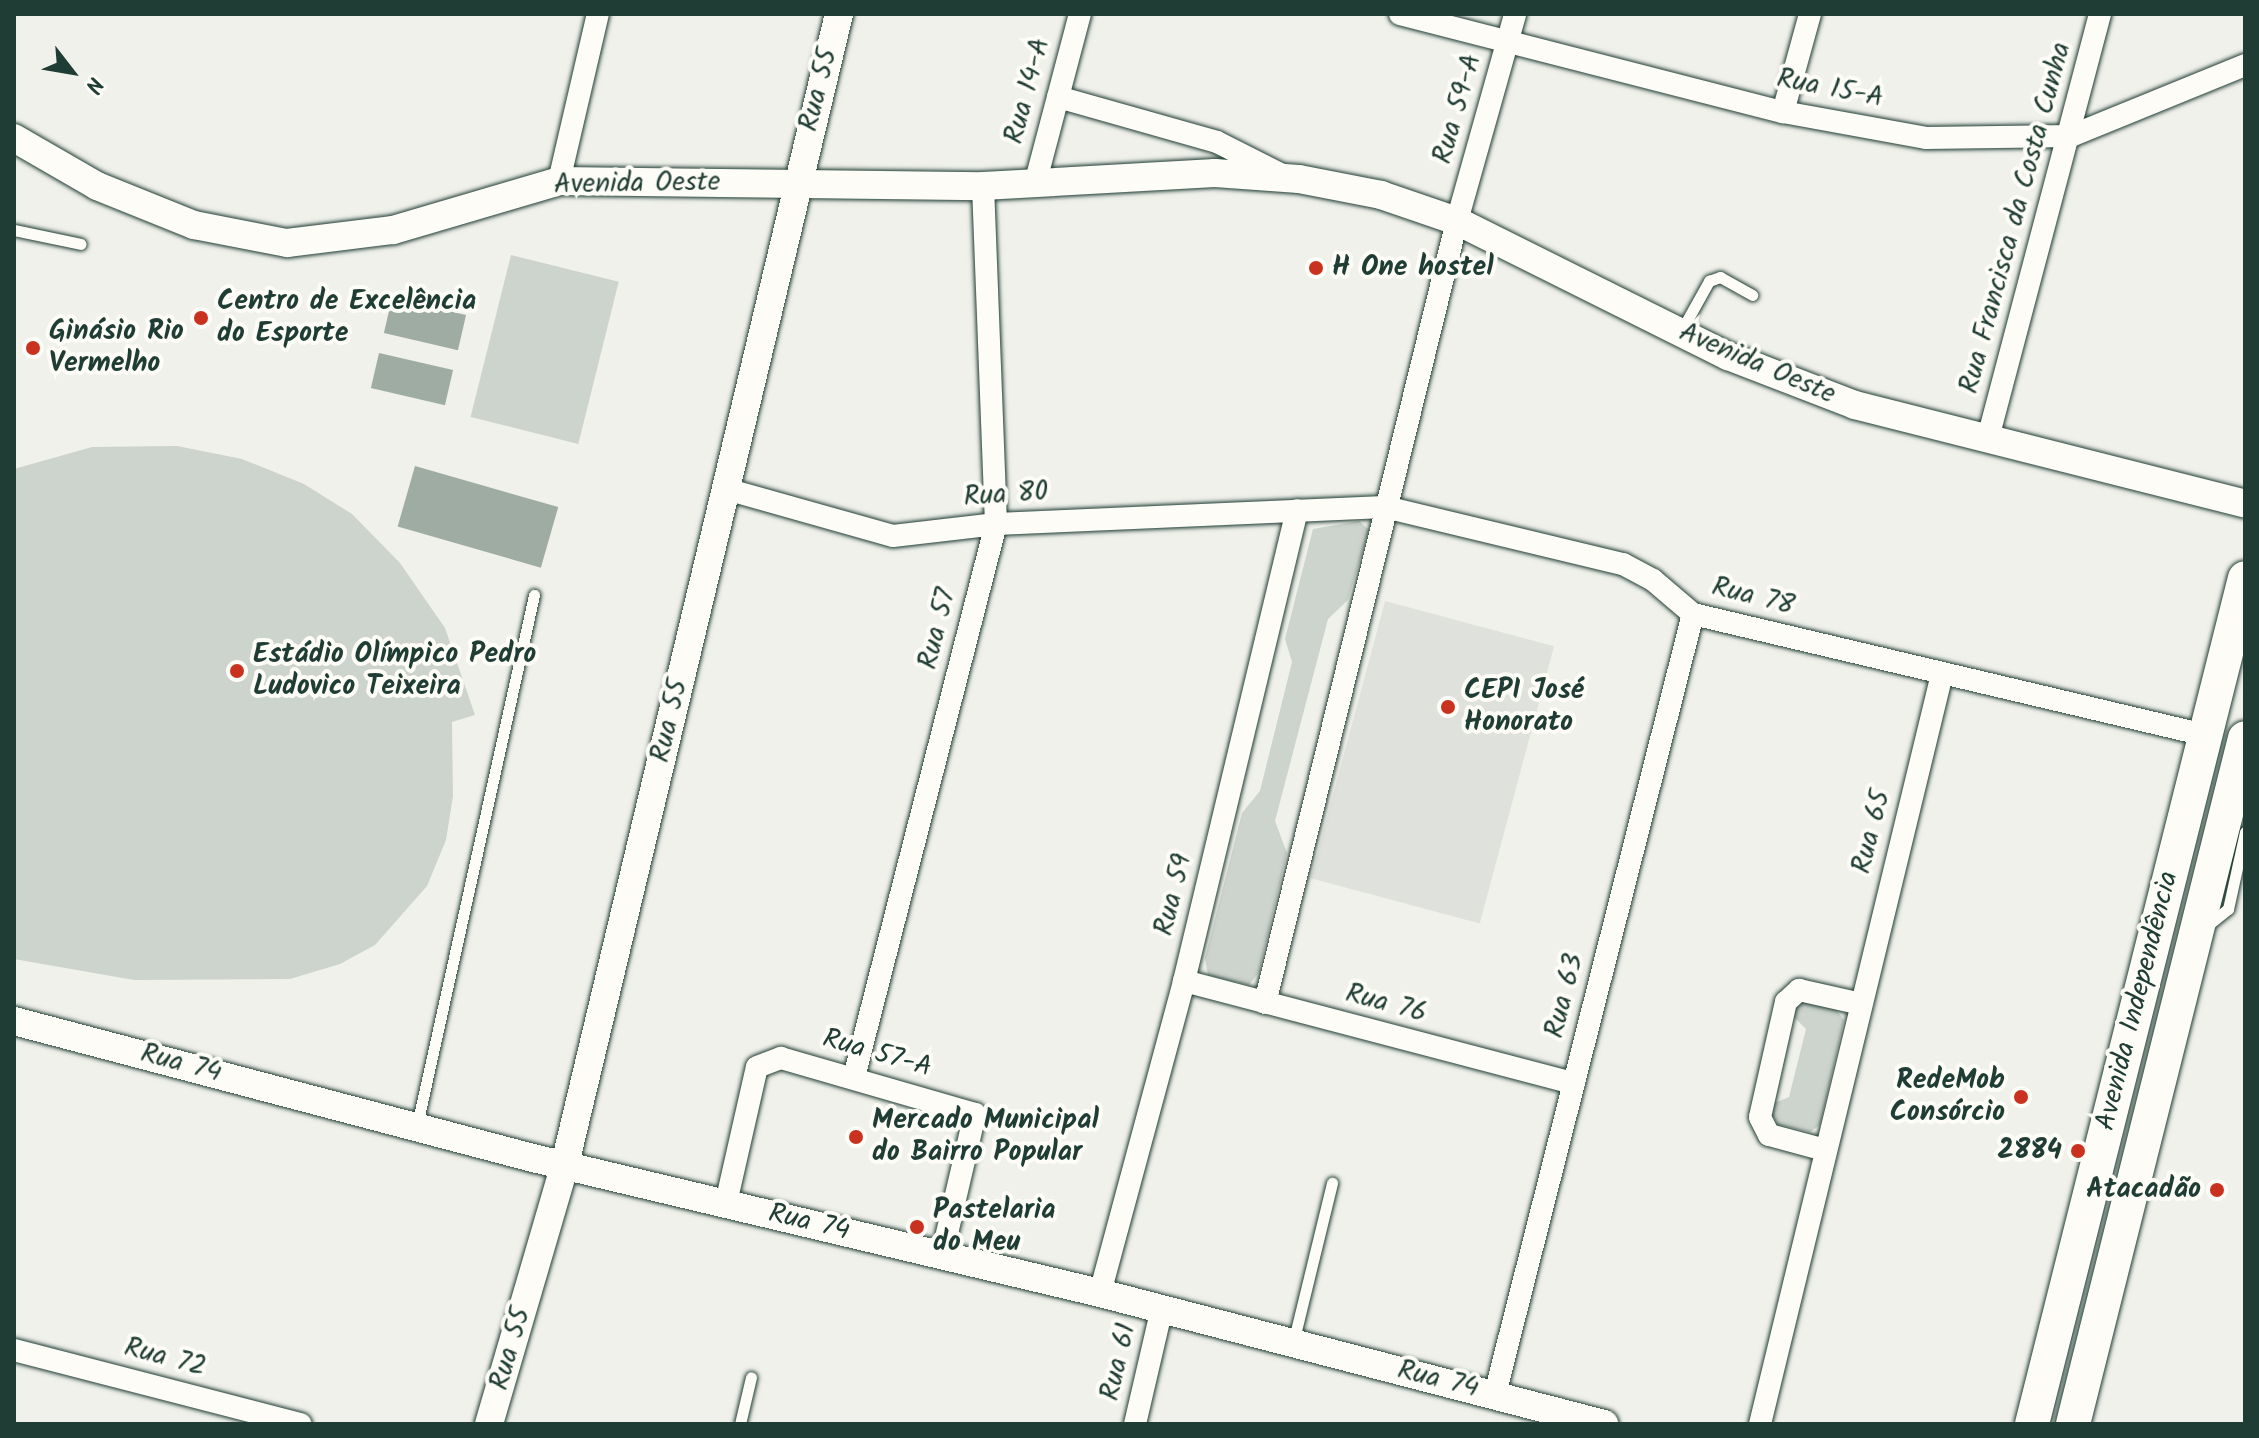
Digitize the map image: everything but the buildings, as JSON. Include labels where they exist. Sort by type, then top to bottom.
[{"type":"main road","name":"Avenida Independência","points":[[2032,1424],[2245,578]]},
{"type":"main road","name":"Avenida Independência","points":[[2073,1424],[2245,738]]},
{"type":"street","points":[[559,181],[598,14]]},
{"type":"street","name":"Rua 55","points":[[489,1424],[565,1164],[796,182],[839,14]]},
{"type":"street","name":"Rua 14-A","points":[[1035,184],[1080,14]]},
{"type":"street","name":"Rua 15-A","points":[[1400,14],[1783,112],[1926,138],[2071,136],[2245,65]]},
{"type":"street","name":"Rua 59-A","points":[[1457,221],[1515,14]]},
{"type":"street","points":[[1783,112],[1810,14]]},
{"type":"street","name":"Rua Francisca da Costa Cunha","points":[[1988,438],[2071,136],[2100,14]]},
{"type":"street","name":"Avenida Oeste","points":[[1058,97],[1217,142],[1288,178]]},
{"type":"street","name":"Avenida Oeste","points":[[14,138],[97,186],[194,225],[287,243],[393,230],[559,181],[983,186],[1215,173],[1288,178],[1381,195],[1457,221],[1680,333],[1855,405],[2245,504]]},
{"type":"street","name":"Rua 57","points":[[854,1077],[996,524],[983,186]]},
{"type":"street","points":[[1265,1003],[1457,221]]},
{"type":"street","name":"Rua 80","points":[[726,489],[893,536],[996,524],[1297,510]]},
{"type":"street","name":"Rua 78","points":[[1297,510],[1385,507],[1623,564],[1653,580],[1693,614],[2205,735]]},
{"type":"street","name":"Rua 59","points":[[1100,1293],[1184,981],[1297,510]]},
{"type":"street","name":"Rua 63","points":[[1495,1394],[1693,614]]},
{"type":"street","name":"Rua 65","points":[[1760,1424],[1942,674]]},
{"type":"street","name":"Rua 76","points":[[1184,981],[1574,1083]]},
{"type":"street","points":[[1825,1150],[1769,1135],[1760,1117],[1786,1002],[1799,990],[1861,1004]]},
{"type":"street","name":"Rua 74","points":[[14,1021],[417,1127],[1100,1293],[1161,1312],[1604,1424]]},
{"type":"street","name":"Rua 57-A","points":[[726,1203],[757,1067],[781,1058],[975,1114],[942,1255]]},
{"type":"street","name":"Rua 61","points":[[1135,1424],[1161,1312]]},
{"type":"street","name":"Rua 72","points":[[14,1350],[301,1424]]},
{"type":"lane","points":[[14,230],[81,244]]},
{"type":"lane","points":[[1680,333],[1709,281],[1720,277],[1752,295]]},
{"type":"lane","points":[[417,1127],[534,595]]},
{"type":"lane","points":[[2195,935],[2228,909],[2245,832]]},
{"type":"lane","points":[[1293,1344],[1332,1183]]},
{"type":"lane","points":[[740,1424],[751,1377]]},
{"type":"shaded area","points":[[511,255],[619,282],[578,444],[471,417]]},
{"type":"shaded area","points":[[392,298],[466,315],[458,350],[384,333]]},
{"type":"shaded area","points":[[379,353],[453,370],[445,405],[371,388]]},
{"type":"shaded area","name":"Estádio Olímpico Pedro Ludovico Teixeira","points":[[177,446],[242,459],[304,484],[352,514],[400,563],[445,628],[475,715],[452,722],[453,796],[446,840],[427,886],[375,945],[340,964],[290,979],[134,980],[14,959],[14,469],[92,447]]},
{"type":"shaded area","points":[[415,466],[558,507],[541,568],[398,527]]},
{"type":"shaded area","points":[[1359,521],[1369,530],[1348,600],[1328,619],[1275,821],[1287,853],[1259,972],[1249,985],[1208,975],[1205,958],[1242,813],[1260,791],[1292,662],[1285,639],[1313,529]]},
{"type":"shaded area","name":"CEPI José Honorato","points":[[1385,601],[1554,646],[1480,924],[1311,878]]},
{"type":"shaded area","points":[[1804,1001],[1835,1008],[1844,1020],[1820,1125],[1810,1132],[1779,1125],[1771,1114],[1774,1103],[1789,1097],[1806,1029],[1794,1017],[1796,1005]]},
{"type":"place","name":"H One hostel","points":[[1316,268]]},
{"type":"place","name":"Centro de Excelência do Esporte","points":[[201,318]]},
{"type":"place","name":"Ginásio Rio Vermelho","points":[[33,348]]},
{"type":"place","name":"Estádio Olímpico Pedro Ludovico Teixeira","points":[[237,671]]},
{"type":"place","name":"CEPI José Honorato","points":[[1448,707]]},
{"type":"place","name":"RedeMob Consórcio","points":[[2021,1097]]},
{"type":"place","name":"Mercado Municipal do Bairro Popular","points":[[856,1137]]},
{"type":"place","name":"2884","points":[[2078,1151]]},
{"type":"place","name":"Atacadão","points":[[2217,1190]]},
{"type":"place","name":"Pastelaria do Meu","points":[[917,1227]]}]
